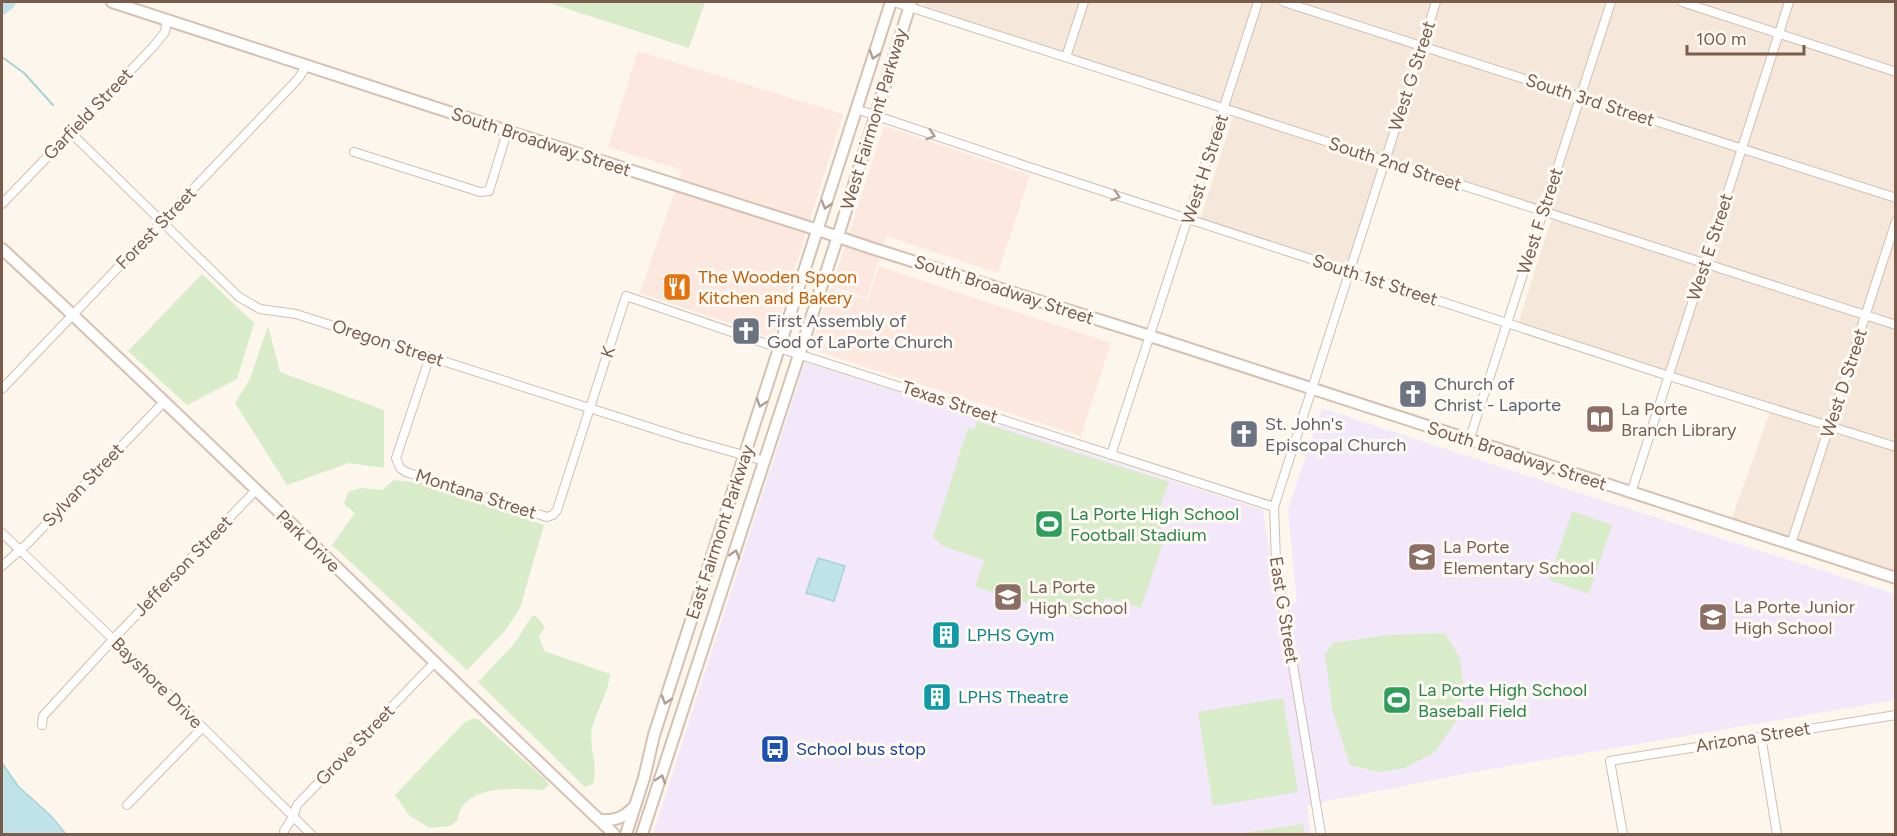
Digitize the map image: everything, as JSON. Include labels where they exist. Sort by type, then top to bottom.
[{"type":"main road","name":"South Broadway Street","points":[[112,2],[1896,578]]},
{"type":"main road","name":"West Fairmont Parkway","points":[[818,230],[893,2]]},
{"type":"main road","name":"West Fairmont Parkway","points":[[838,236],[910,4]]},
{"type":"main road","points":[[838,166],[858,172]]},
{"type":"main road","name":"East Fairmont Parkway","points":[[626,834],[654,735],[818,230]]},
{"type":"main road","name":"East Fairmont Parkway","points":[[642,834],[838,236]]},
{"type":"main road","name":"Park Drive","points":[[2,249],[73,314],[614,834]]},
{"type":"main road","points":[[705,580],[724,588]]},
{"type":"main road","points":[[600,820],[614,821],[635,807]]},
{"type":"street","name":"South 2nd Street","points":[[893,2],[910,4],[1224,109],[1896,325]]},
{"type":"street","points":[[1066,57],[1084,2]]},
{"type":"street","name":"West H Street","points":[[1111,455],[1258,2]]},
{"type":"street","name":"South 3rd Street","points":[[1284,2],[1896,198]]},
{"type":"street","name":"West G Street","points":[[1311,390],[1436,2]]},
{"type":"street","name":"West F Street","points":[[1469,441],[1611,2]]},
{"type":"street","points":[[1682,2],[1896,72]]},
{"type":"street","name":"West E Street","points":[[1631,493],[1789,2]]},
{"type":"street","name":"Garfield Street","points":[[2,204],[153,47],[165,32],[167,19]]},
{"type":"street","name":"Forest Street","points":[[2,389],[298,79],[307,65]]},
{"type":"street","name":"South 1st Street","points":[[856,109],[1669,376],[1896,447]]},
{"type":"street","points":[[354,152],[480,192],[489,190],[506,139],[504,130]]},
{"type":"street","name":"Oregon Street","points":[[70,132],[239,297],[261,309],[296,314],[764,461]]},
{"type":"street","name":"West D Street","points":[[1791,544],[1896,221]]},
{"type":"street","name":"Texas Street","points":[[626,296],[779,348],[1274,507]]},
{"type":"street","name":"K","points":[[553,515],[557,510],[626,296]]},
{"type":"street","name":"Montana Street","points":[[430,356],[396,458],[400,468],[406,472],[547,517],[553,515]]},
{"type":"street","name":"East G Street","points":[[1311,390],[1274,507],[1276,562],[1321,834]]},
{"type":"street","name":"Sylvan Street","points":[[2,566],[164,402]]},
{"type":"street","name":"Jefferson Street","points":[[42,725],[43,716],[256,490]]},
{"type":"street","name":"Bayshore Drive","points":[[2,533],[311,834]]},
{"type":"street","name":"Grove Street","points":[[284,831],[297,805],[434,663]]},
{"type":"street","name":"Arizona Street","points":[[1623,834],[1610,760],[1896,715]]},
{"type":"street","points":[[127,805],[202,728]]},
{"type":"street","points":[[1761,736],[1777,834]]},
{"type":"shaded area","points":[[925,2],[1895,2],[1895,570],[1732,518],[1772,406],[1518,324],[1553,214],[1384,156],[1346,271],[1199,223],[1235,110],[922,10]]},
{"type":"shaded area","points":[[638,51],[843,114],[773,338],[640,293],[682,170],[608,147]]},
{"type":"shaded area","points":[[884,126],[1030,175],[998,273],[886,236],[867,298],[832,286]]},
{"type":"shaded area","points":[[879,266],[1111,343],[1081,436],[810,349],[830,288],[868,300]]},
{"type":"shaded area","name":"La Porte High School","points":[[805,362],[1263,510],[1275,589],[1297,604],[1288,510],[1322,408],[1895,594],[1895,700],[1474,772],[1307,805],[1311,834],[653,834]]},
{"type":"green space","points":[[546,2],[705,2],[689,48]]},
{"type":"green space","points":[[202,274],[254,323],[237,379],[187,405],[128,351]]},
{"type":"green space","points":[[268,326],[280,372],[384,410],[384,468],[349,463],[287,485],[235,403],[250,379]]},
{"type":"green space","name":"La Porte High School Football Stadium","points":[[977,421],[1169,482],[1159,510],[1163,543],[1141,608],[1105,598],[1101,608],[1084,603],[1079,619],[975,587],[984,560],[943,546],[933,537],[968,428],[974,430]]},
{"type":"green space","points":[[394,480],[422,483],[544,525],[520,608],[505,631],[467,670],[332,545],[355,513],[344,504],[348,492],[361,488],[382,490]]},
{"type":"green space","points":[[1572,511],[1612,525],[1589,594],[1549,580]]},
{"type":"green space","points":[[535,615],[545,627],[539,636],[544,651],[610,674],[592,728],[591,742],[595,777],[593,784],[585,787],[478,682],[514,644],[532,616]]},
{"type":"green space","name":"La Porte High School Baseball Field","points":[[1445,633],[1460,658],[1464,691],[1458,718],[1434,753],[1404,768],[1379,772],[1350,765],[1332,709],[1325,654],[1333,643],[1387,635]]},
{"type":"green space","points":[[1283,698],[1298,792],[1213,806],[1198,712]]},
{"type":"green space","points":[[471,719],[478,719],[549,785],[543,790],[505,789],[479,794],[469,800],[461,809],[457,821],[450,826],[429,828],[409,815],[395,795],[464,723]]},
{"type":"green space","points":[[1303,824],[1305,834],[1237,834]]},
{"type":"water","points":[[818,558],[845,566],[834,601],[806,593]]},
{"type":"water","points":[[2,763],[18,786],[51,816],[66,834],[2,834]]},
{"type":"waterway","points":[[2,8],[9,2]]},
{"type":"waterway","points":[[2,57],[24,73],[53,105]]},
{"type":"place","name":"The Wooden Spoon Kitchen and Bakery","points":[[677,287]]},
{"type":"place","name":"First Assembly of God of LaPorte Church","points":[[746,331]]},
{"type":"place","name":"Church of Christ - Laporte","points":[[1413,394]]},
{"type":"place","name":"La Porte Branch Library","points":[[1600,419]]},
{"type":"place","name":"St. John's Episcopal Church","points":[[1244,434]]},
{"type":"place","name":"La Porte High School Football Stadium","points":[[1049,524]]},
{"type":"place","name":"La Porte Elementary School","points":[[1422,557]]},
{"type":"place","name":"La Porte High School","points":[[1008,597]]},
{"type":"place","name":"La Porte Junior High School","points":[[1713,617]]},
{"type":"place","name":"LPHS Gym","points":[[946,635]]},
{"type":"place","name":"LPHS Theatre","points":[[937,697]]},
{"type":"place","name":"La Porte High School Baseball Field","points":[[1397,700]]},
{"type":"place","name":"School bus stop","points":[[775,749]]}]
